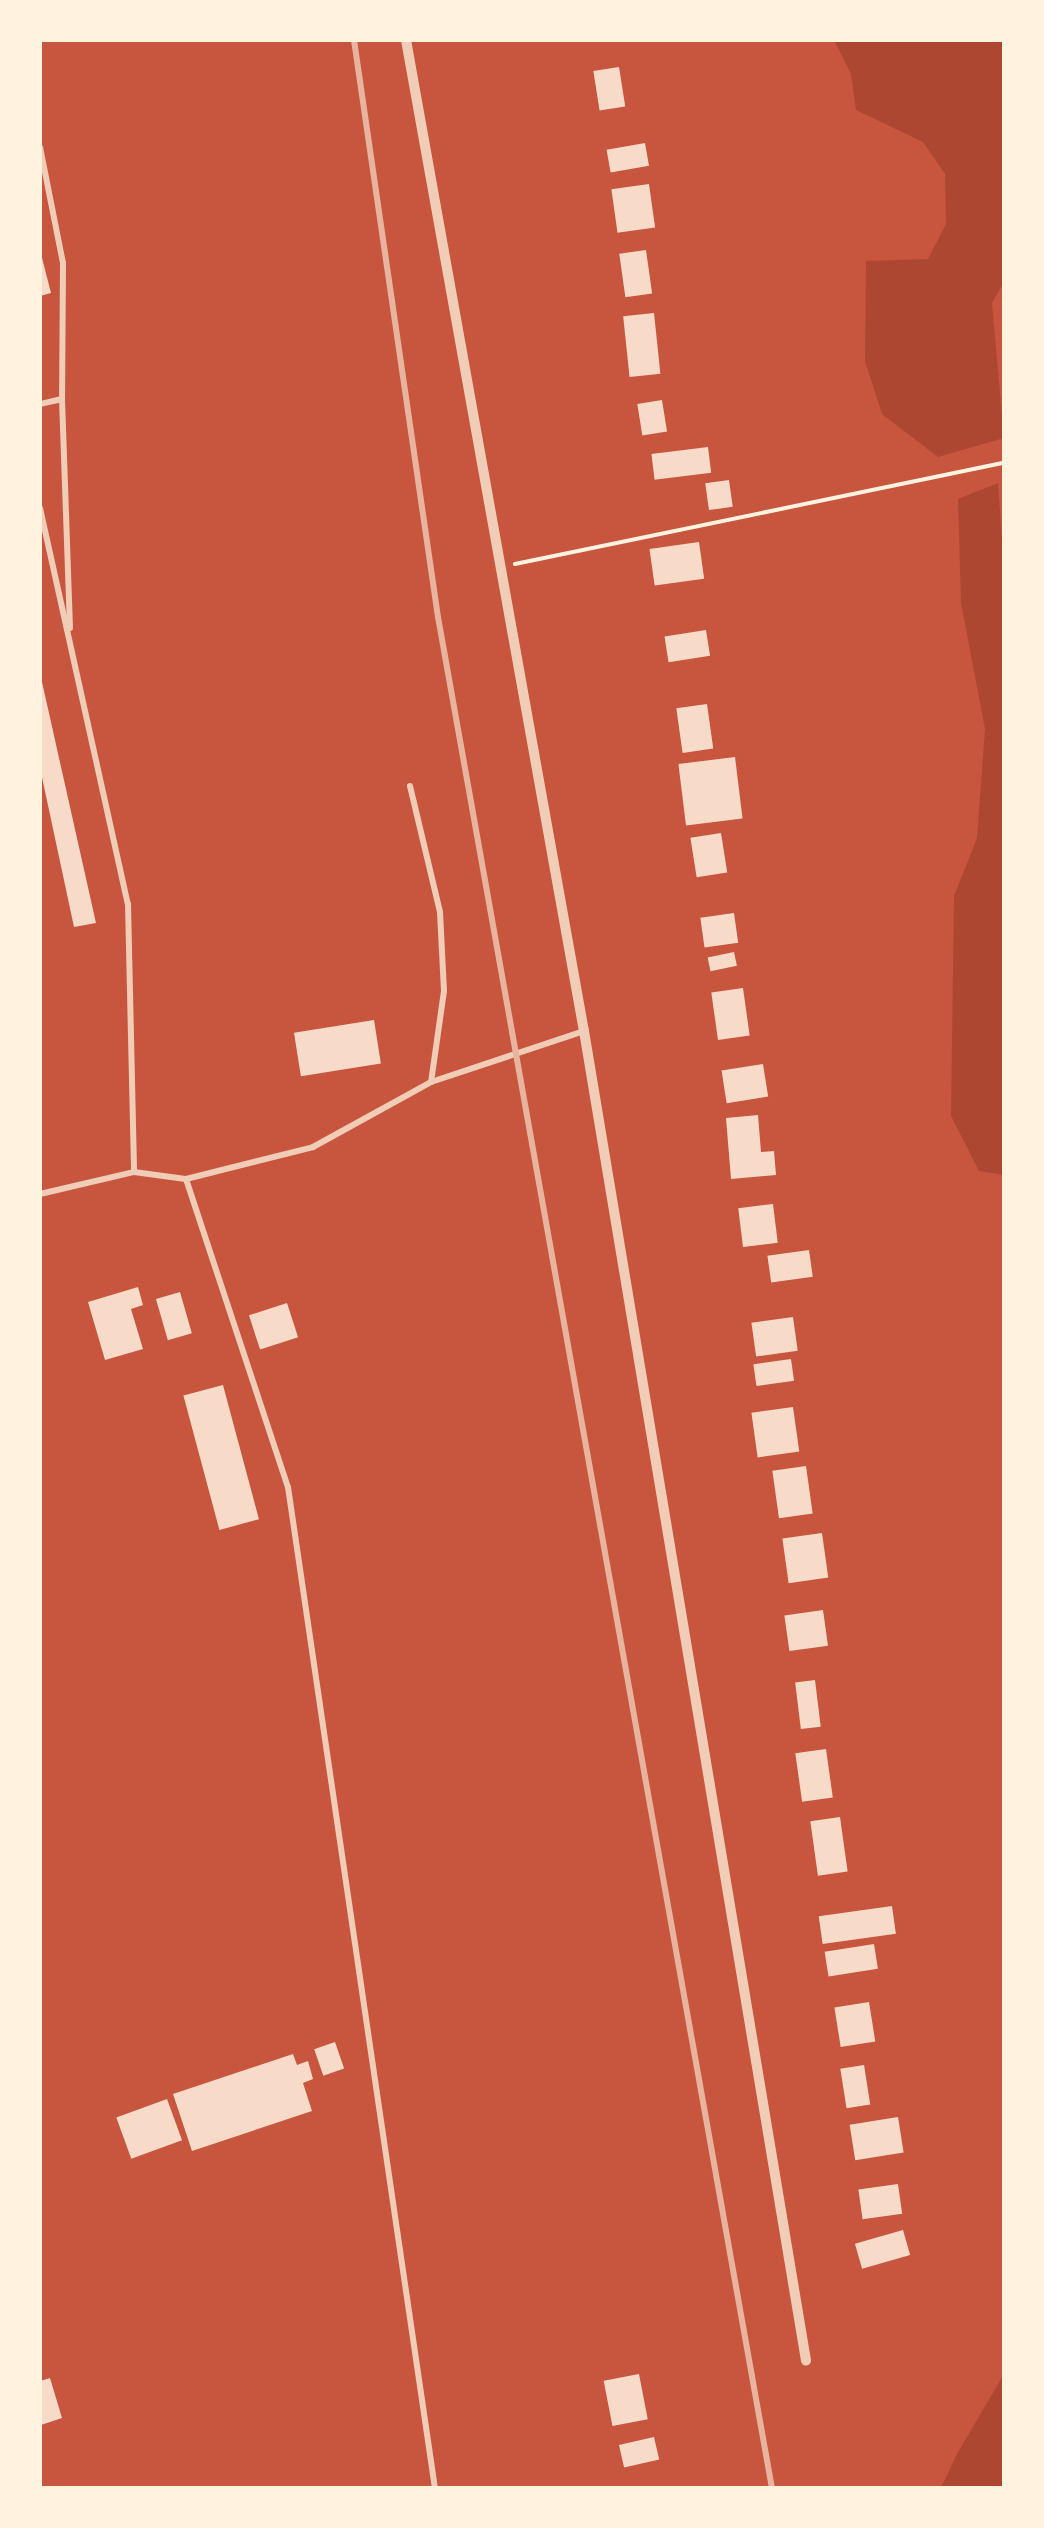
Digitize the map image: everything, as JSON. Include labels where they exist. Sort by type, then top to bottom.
[{"type":"street","points":[[406,40],[584,1031],[806,2361]]},
{"type":"lane","points":[[40,147],[64,264],[62,399],[71,647]]},
{"type":"lane","points":[[40,404],[62,399]]},
{"type":"lane","points":[[40,508],[128,904],[134,1172]]},
{"type":"lane","points":[[410,786],[440,912],[444,990],[431,1082]]},
{"type":"lane","points":[[40,1194],[134,1172],[186,1179],[313,1146],[431,1082],[584,1031]]},
{"type":"lane","points":[[186,1179],[288,1488],[435,2488]]},
{"type":"path","points":[[501,566],[1004,463]]},
{"type":"shaded area","points":[[834,40],[1004,40],[1004,282],[992,303],[1004,438],[938,457],[882,414],[865,361],[866,261],[928,259],[946,224],[945,174],[923,142],[856,110],[851,74]]},
{"type":"shaded area","points":[[998,483],[1004,569],[1004,1175],[979,1171],[951,1116],[954,896],[977,838],[985,729],[961,603],[958,499]]},
{"type":"shaded area","points":[[1004,2374],[1004,2488],[941,2488],[957,2454]]},
{"type":"building","points":[[619,67],[625,107],[600,111],[593,71]]},
{"type":"building","points":[[645,143],[649,166],[611,172],[607,150]]},
{"type":"building","points":[[649,184],[655,228],[617,233],[611,189]]},
{"type":"building","points":[[40,250],[51,293],[40,296]]},
{"type":"building","points":[[646,250],[652,294],[625,297],[619,254]]},
{"type":"building","points":[[654,313],[660,374],[630,377],[623,316]]},
{"type":"building","points":[[662,400],[667,432],[642,436],[637,404]]},
{"type":"building","points":[[708,447],[711,473],[655,480],[651,454]]},
{"type":"building","points":[[729,480],[733,507],[709,510],[705,483]]},
{"type":"building","points":[[699,542],[704,579],[655,586],[649,549]]},
{"type":"building","points":[[706,630],[710,656],[669,662],[665,637]]},
{"type":"building","points":[[40,673],[96,923],[74,927],[40,768]]},
{"type":"building","points":[[707,704],[713,749],[683,753],[676,708]]},
{"type":"building","points":[[735,757],[743,819],[686,825],[678,764]]},
{"type":"building","points":[[721,833],[727,873],[697,877],[690,838]]},
{"type":"building","points":[[734,913],[738,943],[705,947],[700,918]]},
{"type":"building","points":[[734,952],[737,966],[711,971],[708,958]]},
{"type":"building","points":[[743,988],[750,1036],[718,1040],[711,992]]},
{"type":"building","points":[[374,1020],[381,1063],[301,1076],[294,1033]]},
{"type":"building","points":[[763,1064],[768,1097],[727,1103],[722,1071]]},
{"type":"building","points":[[758,1115],[761,1152],[774,1151],[776,1175],[731,1179],[726,1118]]},
{"type":"building","points":[[773,1204],[778,1243],[743,1247],[738,1208]]},
{"type":"building","points":[[809,1250],[813,1277],[771,1283],[767,1256]]},
{"type":"building","points":[[138,1287],[143,1305],[131,1309],[143,1349],[105,1360],[88,1302]]},
{"type":"building","points":[[180,1292],[192,1333],[168,1340],[156,1299]]},
{"type":"building","points":[[287,1303],[298,1337],[260,1350],[249,1315]]},
{"type":"building","points":[[793,1317],[798,1351],[756,1357],[751,1323]]},
{"type":"building","points":[[791,1359],[794,1381],[756,1386],[753,1364]]},
{"type":"building","points":[[223,1385],[259,1519],[219,1530],[183,1396]]},
{"type":"building","points":[[793,1407],[799,1452],[758,1457],[751,1413]]},
{"type":"building","points":[[806,1466],[813,1514],[779,1518],[772,1471]]},
{"type":"building","points":[[822,1533],[828,1578],[789,1583],[782,1539]]},
{"type":"building","points":[[823,1610],[828,1646],[789,1651],[784,1615]]},
{"type":"building","points":[[815,1680],[821,1727],[801,1729],[795,1682]]},
{"type":"building","points":[[826,1749],[833,1798],[802,1802],[795,1753]]},
{"type":"building","points":[[840,1817],[848,1871],[818,1876],[810,1821]]},
{"type":"building","points":[[892,1906],[896,1934],[823,1944],[819,1916]]},
{"type":"building","points":[[874,1944],[878,1969],[829,1977],[825,1952]]},
{"type":"building","points":[[869,2002],[875,2042],[841,2047],[834,2007]]},
{"type":"building","points":[[335,2042],[344,2068],[323,2076],[314,2049]]},
{"type":"building","points":[[293,2054],[297,2065],[308,2061],[313,2079],[303,2083],[312,2111],[192,2151],[173,2094]]},
{"type":"building","points":[[864,2065],[870,2105],[847,2108],[840,2069]]},
{"type":"building","points":[[167,2099],[182,2140],[131,2159],[116,2117]]},
{"type":"building","points":[[898,2117],[904,2153],[855,2160],[850,2125]]},
{"type":"building","points":[[898,2184],[902,2214],[863,2219],[858,2190]]},
{"type":"building","points":[[903,2230],[910,2255],[862,2269],[855,2244]]},
{"type":"building","points":[[639,2374],[648,2419],[612,2426],[604,2381]]},
{"type":"building","points":[[50,2378],[62,2418],[41,2425],[40,2381]]},
{"type":"building","points":[[654,2437],[659,2459],[624,2468],[619,2445]]},
{"type":"railway","points":[[354,40],[438,617],[772,2488]]}]
